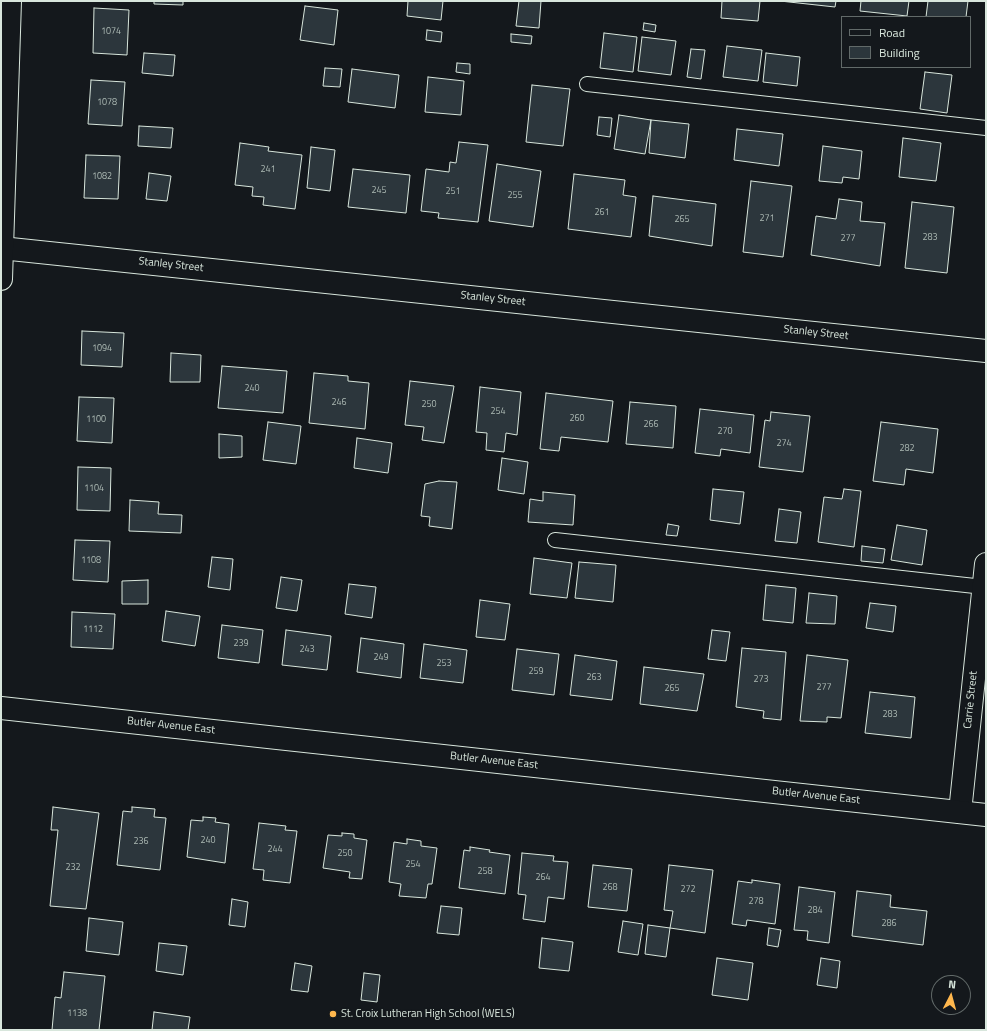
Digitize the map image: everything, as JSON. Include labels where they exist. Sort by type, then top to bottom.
[{"type":"street","points":[[1,279],[10,1]]},
{"type":"street","name":"Stanley Street","points":[[2,248],[986,351]]},
{"type":"street","name":"Carrie Street","points":[[960,812],[986,564]]},
{"type":"street","name":"Butler Avenue East","points":[[1,708],[986,815]]},
{"type":"lane","points":[[587,84],[986,128]]},
{"type":"lane","points":[[555,540],[984,587]]},
{"type":"building","points":[[154,1],[183,1],[183,5],[154,4]]},
{"type":"building","points":[[408,1],[443,1],[441,20],[407,16]]},
{"type":"building","points":[[519,1],[541,1],[539,28],[516,26]]},
{"type":"building","points":[[722,1],[760,1],[758,21],[721,18]]},
{"type":"building","points":[[780,1],[836,1],[835,7]]},
{"type":"building","points":[[861,1],[909,1],[907,16],[860,11]]},
{"type":"building","points":[[928,1],[968,1],[966,16],[926,16]]},
{"type":"building","points":[[305,6],[338,10],[334,45],[300,40]]},
{"type":"building","points":[[94,8],[129,10],[127,55],[93,53]]},
{"type":"building","points":[[644,23],[656,25],[655,32],[643,30]]},
{"type":"building","points":[[427,30],[442,32],[441,42],[426,40]]},
{"type":"building","points":[[604,33],[637,37],[633,72],[600,68]]},
{"type":"building","points":[[511,34],[532,36],[531,44],[511,42]]},
{"type":"building","points":[[642,37],[676,41],[671,75],[638,71]]},
{"type":"building","points":[[727,46],[762,50],[758,81],[723,77]]},
{"type":"building","points":[[691,49],[705,50],[701,79],[687,77]]},
{"type":"building","points":[[144,53],[175,55],[173,76],[142,73]]},
{"type":"building","points":[[766,53],[800,57],[797,86],[763,82]]},
{"type":"building","points":[[457,63],[470,64],[470,74],[456,72]]},
{"type":"building","points":[[325,68],[342,69],[340,87],[323,86]]},
{"type":"building","points":[[352,69],[399,75],[395,108],[348,102]]},
{"type":"building","points":[[925,72],[952,75],[947,113],[920,109]]},
{"type":"building","points":[[428,77],[464,81],[461,115],[425,112]]},
{"type":"building","points":[[91,80],[125,82],[122,126],[88,124]]},
{"type":"building","points":[[532,85],[570,89],[563,146],[526,142]]},
{"type":"building","points":[[619,115],[651,120],[645,154],[614,149]]},
{"type":"building","points":[[599,117],[612,118],[610,137],[597,135]]},
{"type":"building","points":[[651,120],[689,124],[685,158],[649,153]]},
{"type":"building","points":[[139,126],[173,128],[171,148],[138,146]]},
{"type":"building","points":[[737,129],[783,134],[779,166],[734,160]]},
{"type":"building","points":[[903,138],[941,143],[936,181],[899,177]]},
{"type":"building","points":[[459,142],[488,145],[478,222],[438,218],[439,213],[421,211],[426,169],[449,172],[450,162],[456,163]]},
{"type":"building","points":[[240,143],[269,147],[268,151],[302,155],[295,209],[263,205],[264,197],[252,196],[253,187],[235,185]]},
{"type":"building","points":[[823,146],[862,151],[859,179],[843,177],[842,183],[819,181]]},
{"type":"building","points":[[311,147],[335,150],[330,191],[307,188]]},
{"type":"building","points":[[86,155],[120,156],[118,199],[84,198]]},
{"type":"building","points":[[497,164],[541,171],[533,227],[489,221]]},
{"type":"building","points":[[353,169],[410,175],[406,213],[348,207]]},
{"type":"building","points":[[149,173],[171,176],[167,201],[146,199]]},
{"type":"building","points":[[574,174],[625,180],[623,195],[636,197],[631,237],[568,229]]},
{"type":"building","points":[[751,181],[792,186],[783,257],[743,252]]},
{"type":"building","points":[[653,196],[716,204],[712,246],[649,236]]},
{"type":"building","points":[[839,199],[862,202],[860,221],[885,223],[880,266],[811,255],[816,216],[836,219]]},
{"type":"building","points":[[912,202],[954,207],[947,273],[905,268]]},
{"type":"building","points":[[82,331],[124,333],[122,367],[81,365]]},
{"type":"building","points":[[171,353],[201,355],[200,382],[170,382]]},
{"type":"building","points":[[222,366],[287,371],[283,413],[218,408]]},
{"type":"building","points":[[314,373],[348,376],[348,381],[369,383],[365,429],[309,423]]},
{"type":"building","points":[[410,381],[454,386],[444,443],[422,440],[424,427],[405,425]]},
{"type":"building","points":[[480,387],[521,392],[517,435],[506,433],[504,452],[486,450],[487,433],[476,432]]},
{"type":"building","points":[[546,393],[613,401],[608,442],[561,437],[559,451],[540,449]]},
{"type":"building","points":[[79,397],[114,398],[112,443],[77,441]]},
{"type":"building","points":[[630,402],[676,406],[673,448],[626,444]]},
{"type":"building","points":[[700,409],[754,415],[750,453],[721,449],[720,456],[695,453]]},
{"type":"building","points":[[771,412],[810,416],[803,472],[759,467],[765,420],[770,421]]},
{"type":"building","points":[[268,422],[301,426],[296,464],[263,460]]},
{"type":"building","points":[[881,422],[938,429],[933,473],[906,469],[904,485],[873,481]]},
{"type":"building","points":[[219,434],[242,436],[242,457],[219,458]]},
{"type":"building","points":[[357,438],[392,443],[388,473],[354,468]]},
{"type":"building","points":[[502,458],[528,462],[524,494],[498,490]]},
{"type":"building","points":[[78,467],[111,468],[110,511],[77,510]]},
{"type":"building","points":[[439,481],[457,482],[452,529],[429,526],[430,517],[421,516],[425,484]]},
{"type":"building","points":[[713,489],[744,492],[740,524],[710,520]]},
{"type":"building","points":[[844,489],[861,491],[854,547],[818,542],[824,497],[842,499]]},
{"type":"building","points":[[543,492],[575,495],[573,525],[528,522],[530,499],[543,501]]},
{"type":"building","points":[[130,500],[159,502],[158,514],[182,515],[181,533],[129,531]]},
{"type":"building","points":[[779,509],[801,512],[797,543],[775,541]]},
{"type":"building","points":[[668,524],[679,526],[677,536],[666,535]]},
{"type":"building","points":[[897,525],[927,530],[922,565],[891,560]]},
{"type":"building","points":[[75,540],[110,541],[108,582],[73,580]]},
{"type":"building","points":[[862,546],[885,549],[883,563],[861,561]]},
{"type":"building","points":[[212,557],[233,559],[230,590],[208,587]]},
{"type":"building","points":[[534,558],[572,563],[567,598],[530,594]]},
{"type":"building","points":[[579,562],[616,565],[613,602],[575,598]]},
{"type":"building","points":[[281,577],[302,580],[297,611],[276,608]]},
{"type":"building","points":[[148,580],[148,604],[122,604],[122,581]]},
{"type":"building","points":[[349,584],[376,587],[372,618],[345,614]]},
{"type":"building","points":[[766,585],[796,588],[793,623],[763,620]]},
{"type":"building","points":[[809,593],[837,596],[835,624],[806,623]]},
{"type":"building","points":[[480,600],[510,604],[505,640],[476,637]]},
{"type":"building","points":[[870,603],[896,606],[893,632],[866,628]]},
{"type":"building","points":[[166,611],[200,616],[195,646],[162,641]]},
{"type":"building","points":[[72,612],[115,614],[113,649],[71,647]]},
{"type":"building","points":[[222,625],[263,630],[259,663],[218,658]]},
{"type":"building","points":[[286,630],[331,636],[327,670],[282,665]]},
{"type":"building","points":[[712,630],[730,632],[726,661],[708,659]]},
{"type":"building","points":[[361,638],[404,644],[401,678],[357,672]]},
{"type":"building","points":[[424,644],[467,650],[463,683],[420,678]]},
{"type":"building","points":[[742,648],[786,652],[781,720],[763,718],[764,711],[736,707]]},
{"type":"building","points":[[517,649],[559,654],[554,695],[512,690]]},
{"type":"building","points":[[575,655],[617,661],[612,700],[570,695]]},
{"type":"building","points":[[807,655],[848,660],[841,718],[827,717],[827,722],[800,721]]},
{"type":"building","points":[[644,667],[704,674],[697,711],[640,704]]},
{"type":"building","points":[[870,692],[915,697],[911,738],[865,733]]},
{"type":"building","points":[[53,807],[99,813],[86,909],[50,906],[58,830],[51,830]]},
{"type":"building","points":[[132,807],[155,809],[154,817],[166,818],[160,870],[117,865],[123,811],[132,812]]},
{"type":"building","points":[[203,817],[216,818],[215,822],[229,824],[225,863],[187,857],[191,820],[203,821]]},
{"type":"building","points":[[259,823],[286,826],[285,830],[297,831],[290,883],[263,880],[264,870],[253,869]]},
{"type":"building","points":[[342,833],[354,834],[354,838],[367,840],[362,879],[349,878],[350,872],[323,868],[328,835],[342,836]]},
{"type":"building","points":[[407,839],[421,841],[421,846],[437,848],[432,884],[428,884],[426,898],[399,896],[401,884],[389,882],[394,842],[407,844]]},
{"type":"building","points":[[470,847],[510,855],[505,894],[459,888],[464,850],[470,851]]},
{"type":"building","points":[[522,853],[554,856],[553,861],[568,862],[564,899],[548,897],[545,922],[523,919],[526,895],[518,894]]},
{"type":"building","points":[[593,865],[632,869],[627,911],[588,907]]},
{"type":"building","points":[[669,865],[713,870],[705,933],[670,928],[673,911],[664,910]]},
{"type":"building","points":[[752,880],[780,884],[775,924],[747,920],[746,926],[732,924],[738,881],[752,883]]},
{"type":"building","points":[[799,887],[835,892],[829,943],[807,940],[808,931],[794,930]]},
{"type":"building","points":[[857,891],[891,895],[890,907],[927,911],[923,945],[852,936]]},
{"type":"building","points":[[232,899],[248,902],[245,927],[229,925]]},
{"type":"building","points":[[441,906],[462,908],[459,935],[437,933]]},
{"type":"building","points":[[89,918],[123,922],[119,955],[86,951]]},
{"type":"building","points":[[623,921],[643,924],[638,955],[618,952]]},
{"type":"building","points":[[648,925],[670,928],[666,957],[645,954]]},
{"type":"building","points":[[769,928],[781,930],[778,947],[767,945]]},
{"type":"building","points":[[542,938],[573,942],[569,971],[539,968]]},
{"type":"building","points":[[159,943],[187,946],[183,975],[156,971]]},
{"type":"building","points":[[717,958],[753,963],[748,1000],[712,995]]},
{"type":"building","points":[[821,958],[840,961],[837,988],[817,985]]},
{"type":"building","points":[[295,963],[312,966],[308,992],[291,990]]},
{"type":"building","points":[[64,972],[105,976],[99,1030],[52,1030],[55,997],[61,998]]},
{"type":"building","points":[[364,973],[380,975],[377,1002],[361,1000]]},
{"type":"building","points":[[154,1012],[190,1017],[188,1030],[152,1030]]},
{"type":"place","name":"St. Croix Lutheran High School (WELS)","points":[[333,1014]]}]
